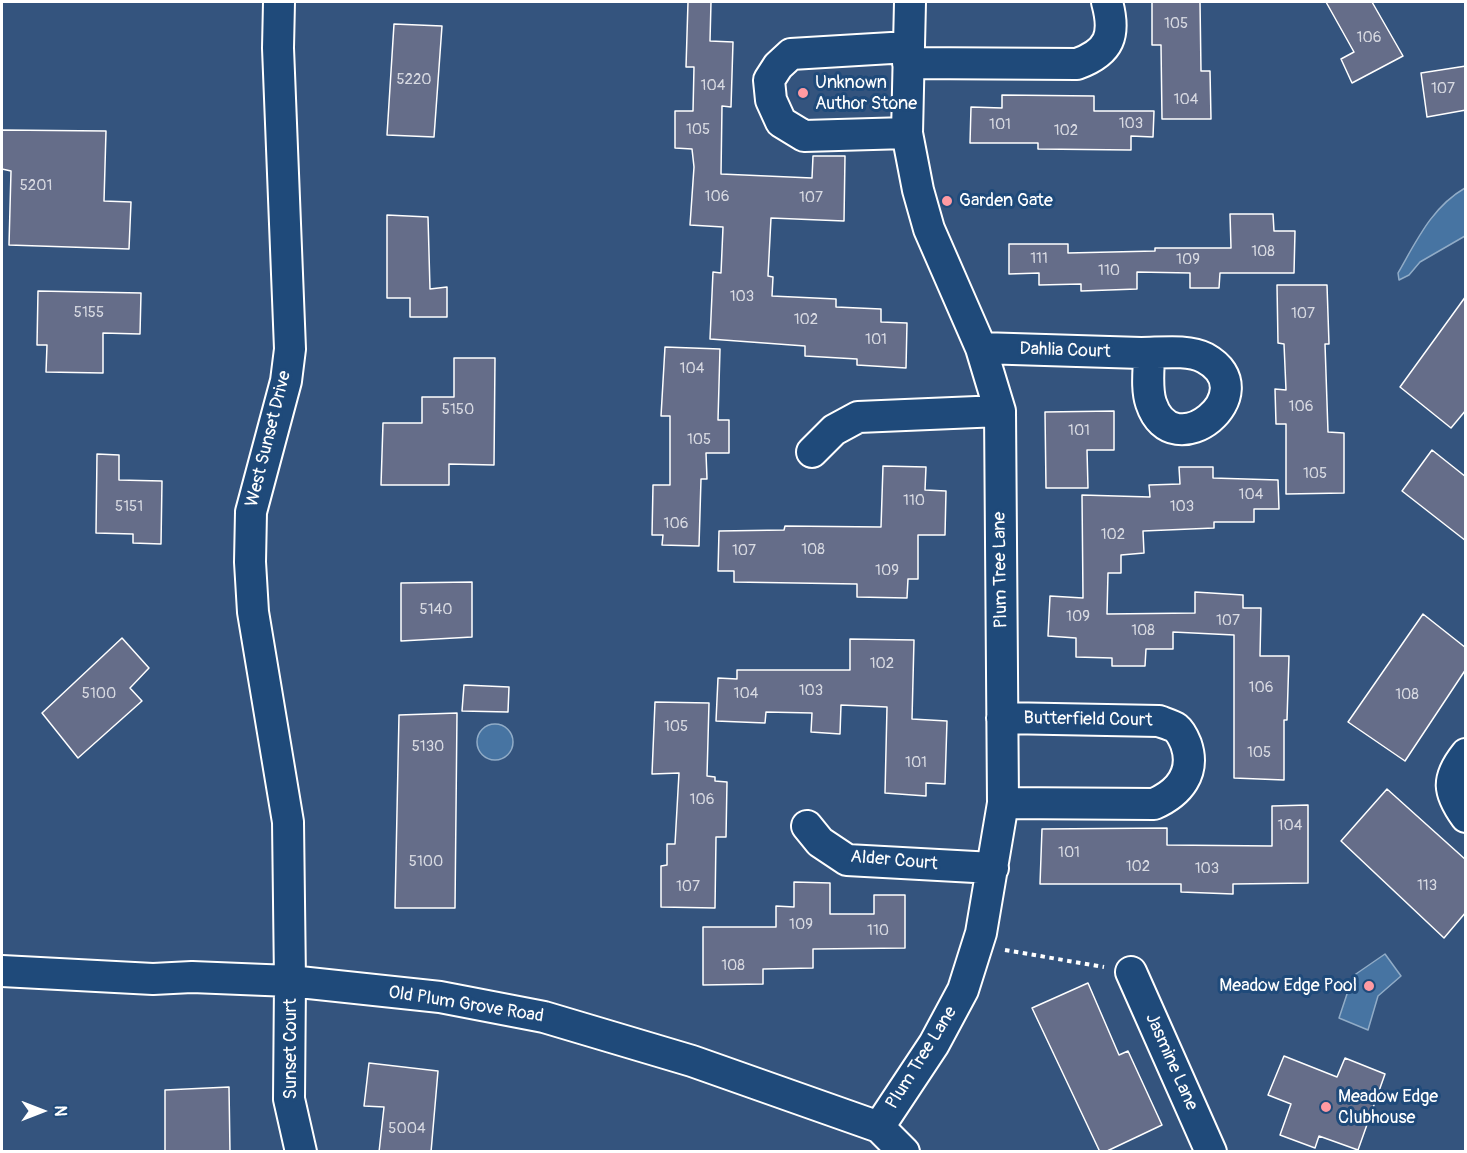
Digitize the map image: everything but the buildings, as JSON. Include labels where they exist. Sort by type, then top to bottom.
[{"type":"street","name":"West Sunset Drive","points":[[279,2],[278,48],[290,349],[286,381],[251,512],[250,562],[253,612],[288,822],[291,981]]},
{"type":"street","name":"Plum Tree Lane","points":[[879,1127],[934,1044],[958,999],[977,945],[993,868],[1003,803],[1000,411],[981,348],[929,229],[907,133],[910,2]]},
{"type":"street","points":[[907,133],[804,136],[782,122],[771,100],[769,80],[778,66],[791,54],[908,55],[1077,64],[1094,58],[1107,45],[1112,29],[1107,2]]},
{"type":"street","name":"Dahlia Court","points":[[981,348],[1149,353]]},
{"type":"street","points":[[812,452],[834,430],[858,417],[1000,411]]},
{"type":"street","name":"Butterfield Court","points":[[1002,718],[1159,721],[1176,728],[1184,739],[1189,753],[1189,770],[1181,786],[1170,796],[1154,804],[1003,803]]},
{"type":"street","points":[[1466,754],[1453,770],[1452,798],[1466,817]]},
{"type":"street","name":"Alder Court","points":[[807,826],[820,842],[847,860],[993,868]]},
{"type":"street","name":"Old Plum Grove Road","points":[[2,971],[153,979],[192,977],[291,981],[440,997],[544,1017],[692,1061],[879,1127],[904,1152]]},
{"type":"street","name":"Jasmine Lane","points":[[1131,972],[1211,1152]]},
{"type":"street","name":"Sunset Court","points":[[291,981],[289,1099],[301,1152]]},
{"type":"path","points":[[977,945],[1131,972]]},
{"type":"water","points":[[1465,188],[1465,236],[1420,262],[1409,275],[1399,280],[1398,273],[1426,225],[1443,205]]},
{"type":"water","points":[[495,724],[508,729],[513,742],[508,755],[495,760],[482,755],[477,742],[482,729]]},
{"type":"water","name":"Meadow Edge Pool","points":[[1385,954],[1401,976],[1378,996],[1368,1030],[1339,1018],[1353,976]]},
{"type":"place","name":"Unknown Author Stone","points":[[803,93]]},
{"type":"place","name":"Garden Gate","points":[[947,201]]},
{"type":"place","name":"Meadow Edge Pool","points":[[1369,986]]},
{"type":"place","name":"Meadow Edge Clubhouse","points":[[1326,1107]]}]
